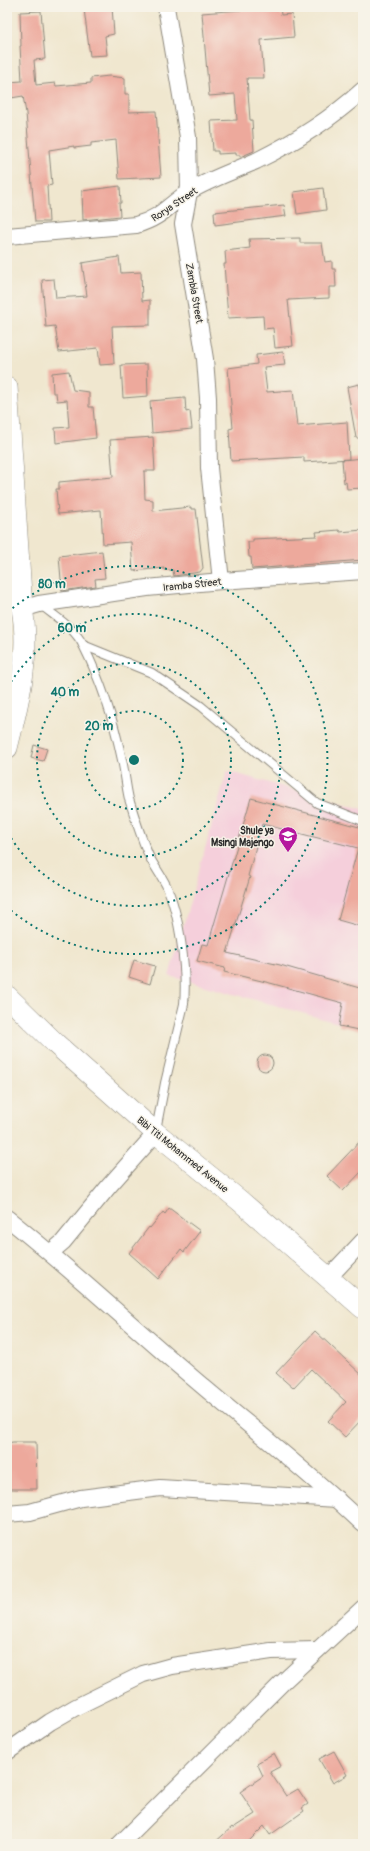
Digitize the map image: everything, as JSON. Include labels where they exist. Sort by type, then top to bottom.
[{"type":"street","name":"Zambia Street","points":[[166,7],[186,122],[189,192],[186,205],[184,230],[205,359],[208,398],[209,468],[221,581]]},
{"type":"street","name":"Rorya Street","points":[[7,236],[136,225],[157,217],[189,192],[294,142],[345,106],[363,90]]},
{"type":"street","points":[[7,387],[31,606],[25,622],[20,692],[7,748]]},
{"type":"street","name":"Iramba Street","points":[[31,606],[147,588],[363,571]]},
{"type":"street","name":"Bibi Titi Mohammed Avenue","points":[[7,996],[56,1044],[156,1133],[239,1200],[363,1308]]},
{"type":"street","points":[[50,1253],[63,1242],[109,1186],[156,1133]]},
{"type":"street","points":[[7,1218],[50,1253],[173,1361],[337,1499],[363,1524]]},
{"type":"street","points":[[328,1278],[363,1241]]},
{"type":"street","points":[[7,1514],[30,1512],[81,1498],[160,1488],[337,1499]]},
{"type":"street","points":[[120,1844],[272,1692],[363,1608]]},
{"type":"street","points":[[7,1752],[50,1722],[76,1707],[143,1674],[172,1666],[264,1652],[317,1650]]},
{"type":"lane","points":[[31,606],[66,624],[83,645],[98,678],[115,730],[129,797],[140,831],[149,856],[166,885],[175,913],[185,968],[184,1004],[165,1083],[156,1133]]},
{"type":"lane","points":[[83,645],[152,673],[201,706],[317,804],[363,821]]},
{"type":"shaded area","points":[[227,771],[363,809],[363,1030],[169,976]]},
{"type":"building","points":[[112,7],[114,34],[105,36],[107,55],[90,56],[84,9]]},
{"type":"building","points":[[280,7],[281,15],[292,14],[294,37],[261,40],[264,78],[247,78],[254,151],[240,157],[240,155],[236,155],[236,153],[218,154],[218,151],[213,151],[211,121],[237,120],[235,94],[209,96],[202,13]]},
{"type":"building","points":[[41,11],[45,59],[34,60],[36,85],[55,83],[56,86],[91,83],[91,78],[109,76],[125,78],[125,94],[129,94],[129,112],[156,111],[161,177],[119,179],[116,140],[91,143],[91,146],[74,148],[74,146],[49,150],[52,185],[47,186],[49,222],[35,222],[26,113],[23,96],[11,98],[9,82],[22,81],[20,12]]},
{"type":"building","points":[[120,186],[120,216],[83,220],[82,191]]},
{"type":"building","points":[[323,188],[326,210],[297,214],[294,192]]},
{"type":"building","points":[[284,205],[286,216],[215,225],[214,212]]},
{"type":"building","points":[[300,238],[300,243],[322,243],[325,262],[332,261],[332,269],[335,269],[336,287],[329,287],[329,298],[288,300],[293,346],[275,348],[273,328],[264,329],[263,316],[228,318],[224,264],[226,264],[225,251],[250,248],[249,239]]},
{"type":"building","points":[[119,257],[121,273],[141,272],[142,301],[150,300],[150,325],[112,326],[114,364],[100,365],[98,348],[59,352],[55,326],[46,327],[42,280],[54,279],[56,298],[87,296],[82,263]]},
{"type":"building","points":[[283,352],[285,365],[264,367],[267,392],[293,390],[297,426],[347,422],[349,459],[304,462],[304,457],[231,461],[229,429],[233,428],[228,368],[257,364],[256,355]]},
{"type":"building","points":[[147,364],[148,396],[123,398],[121,365]]},
{"type":"building","points":[[69,371],[73,390],[89,392],[89,407],[93,407],[96,438],[56,443],[55,428],[69,427],[67,400],[57,401],[56,393],[53,393],[52,373]]},
{"type":"building","points":[[359,384],[363,403],[363,438],[356,438],[347,387]]},
{"type":"building","points":[[185,398],[186,412],[190,411],[192,429],[152,433],[150,401]]},
{"type":"building","points":[[153,437],[155,471],[144,471],[145,499],[153,500],[153,511],[191,507],[191,509],[196,509],[203,568],[200,572],[174,576],[173,570],[164,570],[164,568],[133,571],[131,542],[103,544],[101,510],[58,514],[56,489],[59,489],[59,482],[113,477],[110,440]]},
{"type":"building","points":[[363,458],[363,488],[347,489],[346,482],[344,483],[342,460]]},
{"type":"building","points":[[339,530],[340,532],[363,530],[363,560],[252,569],[251,557],[249,557],[248,542],[253,542],[253,539],[317,536],[316,532]]},
{"type":"building","points":[[102,551],[105,578],[95,579],[96,586],[62,591],[59,556]]},
{"type":"building","points":[[34,745],[47,749],[43,761],[31,758]]},
{"type":"building","points":[[251,798],[363,828],[363,927],[338,920],[358,848],[262,824],[248,876],[250,877],[227,953],[280,965],[363,989],[363,1031],[339,1026],[343,1003],[224,972],[225,968],[197,961],[202,944],[208,945]]},
{"type":"building","points":[[134,960],[155,966],[150,984],[129,977]]},
{"type":"building","points":[[265,1055],[272,1060],[273,1063],[268,1070],[265,1071],[258,1066],[257,1063],[262,1056]]},
{"type":"building","points":[[363,1138],[363,1170],[343,1191],[327,1176]]},
{"type":"building","points":[[169,1208],[200,1231],[184,1252],[181,1249],[158,1279],[129,1253],[149,1227],[150,1228],[163,1212],[165,1214]]},
{"type":"building","points":[[315,1331],[363,1376],[363,1418],[345,1437],[328,1421],[346,1402],[311,1369],[293,1388],[276,1373]]},
{"type":"building","points":[[36,1442],[37,1489],[7,1489],[7,1443]]},
{"type":"building","points":[[334,1751],[347,1775],[333,1783],[319,1759]]},
{"type":"building","points":[[274,1753],[281,1766],[270,1772],[286,1796],[298,1789],[308,1804],[302,1808],[304,1811],[270,1835],[264,1826],[246,1844],[213,1844],[232,1827],[233,1828],[255,1814],[240,1792],[263,1776],[257,1763]]},
{"type":"place","name":"Shule ya Msingi Majengo","points":[[288,853]]}]
